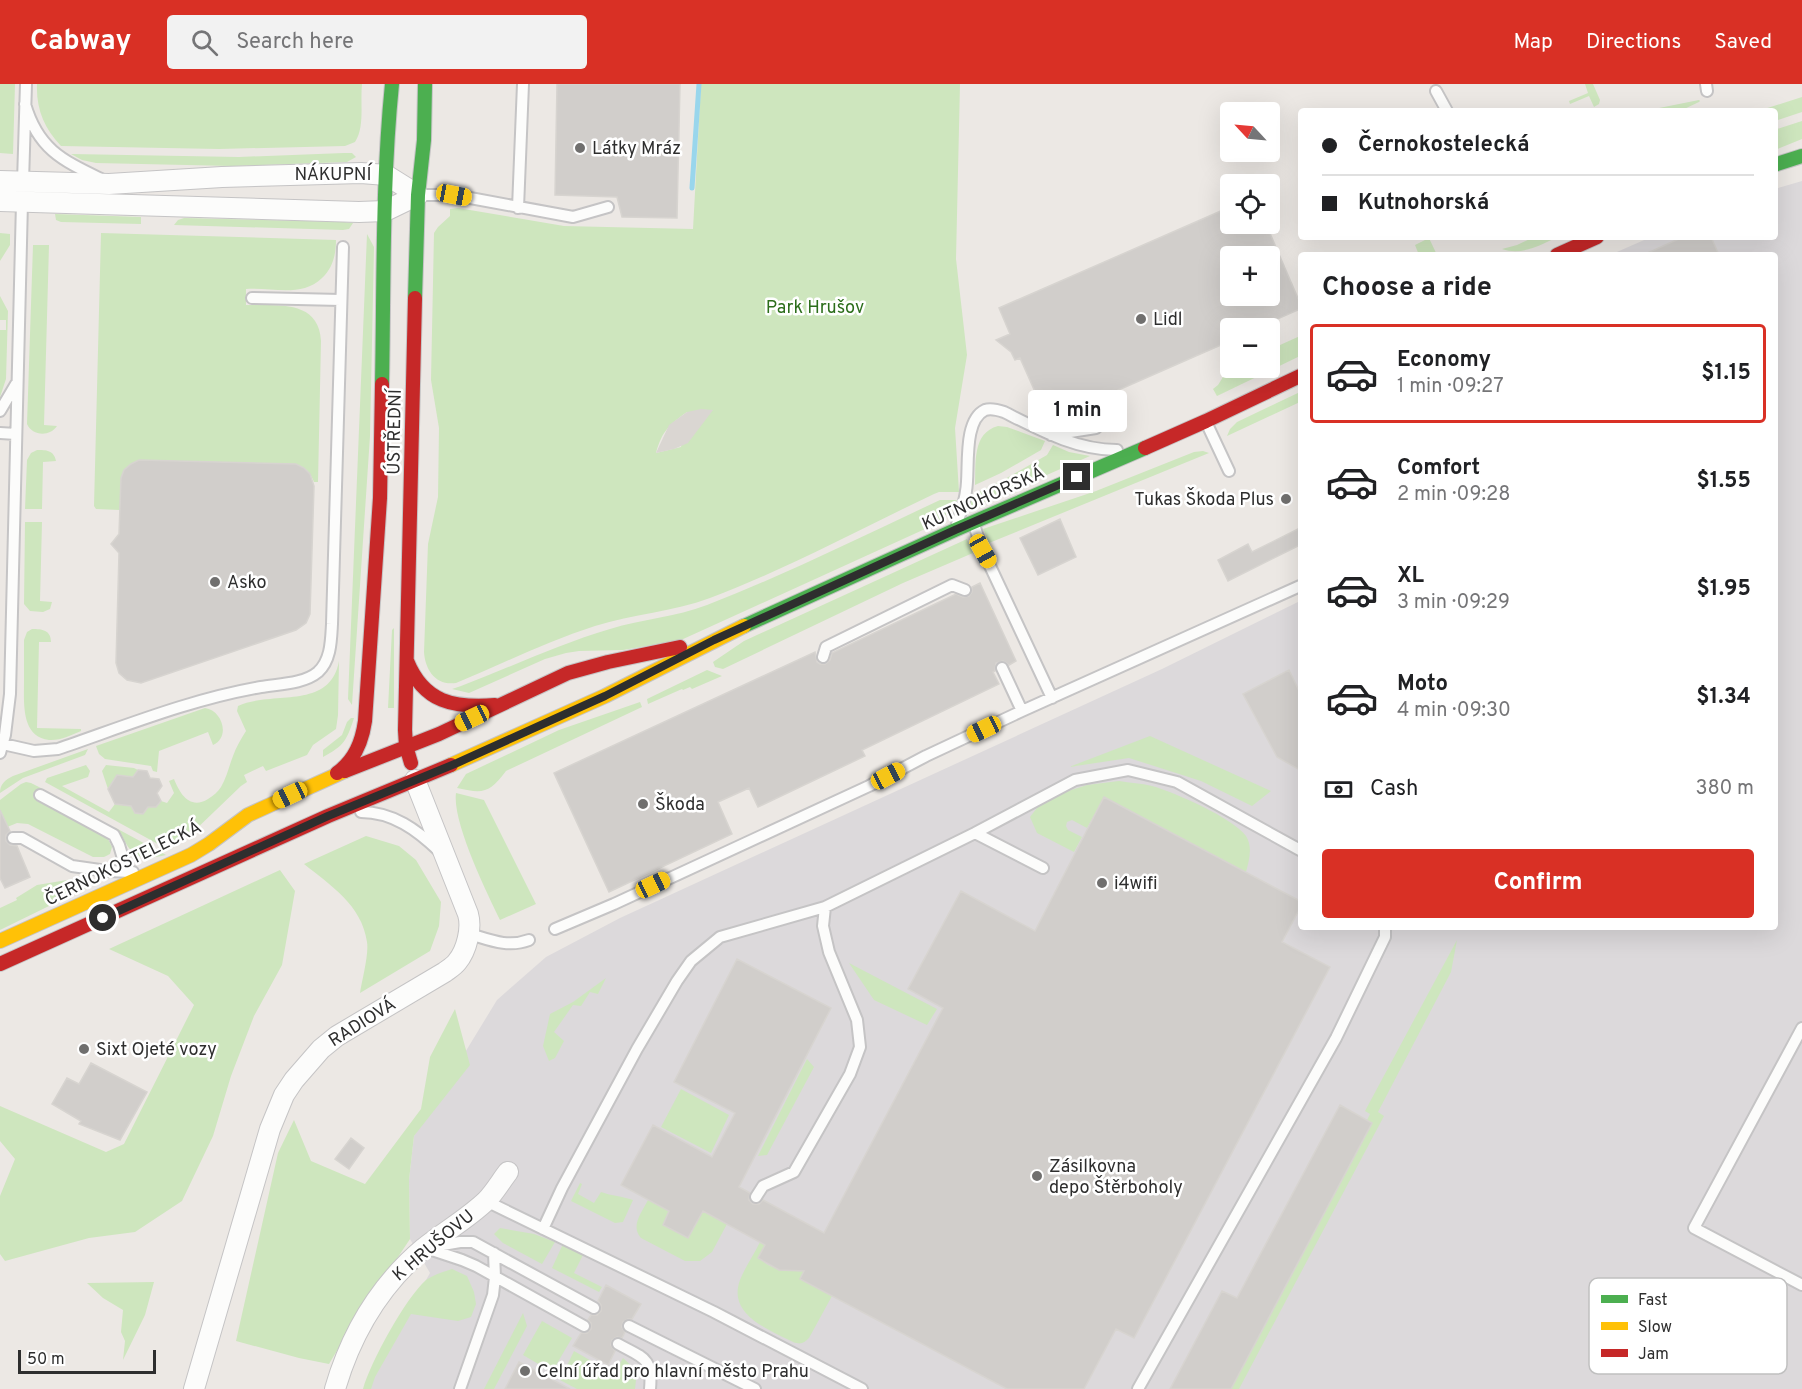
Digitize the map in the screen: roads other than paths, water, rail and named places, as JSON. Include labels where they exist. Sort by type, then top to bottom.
[{"type":"main road","name":"ÚSTŘEDNÍ","points":[[382,744],[366,712],[380,498],[386,175],[392,84]]},
{"type":"main road","name":"ÚSTŘEDNÍ","points":[[415,780],[406,746],[406,660],[418,195],[424,140],[425,84]]},
{"type":"main road","points":[[1778,164],[1802,156]]},
{"type":"main road","points":[[1564,252],[1590,240]]},
{"type":"main road","name":"KUTNOHORSKÁ","points":[[415,780],[605,696],[714,640],[955,530],[1206,422],[1298,377]]},
{"type":"main road","name":"KUTNOHORSKÁ","points":[[382,744],[406,746],[440,734],[568,673],[714,640]]},
{"type":"main road","points":[[406,660],[414,680],[437,698],[470,705],[503,704]]},
{"type":"main road","points":[[332,776],[344,769],[358,749],[363,735],[366,712]]},
{"type":"main road","points":[[0,964],[328,816],[415,780],[382,744]]},
{"type":"main road","name":"ČERNOKOSTELECKÁ","points":[[0,941],[200,850],[248,815],[332,776],[382,744]]},
{"type":"street","name":"NÁKUPNÍ","points":[[0,181],[109,184],[233,176],[361,173],[386,175],[418,195]]},
{"type":"street","points":[[22,202],[23,182]]},
{"type":"street","name":"NÁKUPNÍ","points":[[0,201],[385,211],[418,195]]},
{"type":"street","points":[[415,780],[468,914],[471,924],[470,934]]},
{"type":"street","name":"RADIOVÁ","points":[[194,1389],[270,1130],[276,1112],[289,1088],[307,1064],[337,1036],[452,967],[458,961],[470,934]]},
{"type":"street","name":"K HRUŠOVU","points":[[335,1389],[349,1348],[368,1312],[390,1280],[424,1248],[486,1201],[508,1172]]},
{"type":"lane","points":[[23,182],[26,84]]},
{"type":"lane","points":[[518,208],[523,84]]},
{"type":"lane","points":[[1436,91],[1445,108]]},
{"type":"lane","points":[[25,104],[39,136],[55,153],[63,160],[109,184]]},
{"type":"lane","points":[[418,195],[454,195],[573,217],[608,207]]},
{"type":"lane","points":[[22,202],[10,694],[1,749],[58,749],[199,700],[306,678],[321,669],[329,652],[332,624],[343,247]]},
{"type":"lane","points":[[252,298],[341,300]]},
{"type":"lane","points":[[0,411],[13,392],[18,378]]},
{"type":"lane","points":[[955,530],[966,493],[971,431],[978,417],[985,410],[993,409],[1004,412],[1066,442],[1108,450],[1139,451]]},
{"type":"lane","points":[[1206,422],[1229,471]]},
{"type":"lane","points":[[1051,435],[1096,428]]},
{"type":"lane","points":[[0,434],[16,434]]},
{"type":"lane","points":[[973,522],[983,551],[1052,698]]},
{"type":"lane","points":[[823,657],[826,646],[952,585],[965,590]]},
{"type":"lane","points":[[555,929],[869,786],[926,756],[1022,711],[1298,587]]},
{"type":"lane","points":[[1002,668],[1022,711]]},
{"type":"lane","points":[[543,1229],[562,1188],[637,1049],[677,981],[691,961],[720,938],[825,907],[975,833],[1075,780],[1128,770],[1177,782],[1298,849]]},
{"type":"lane","points":[[40,795],[114,835],[127,872]]},
{"type":"lane","points":[[328,816],[360,812],[388,816],[417,832],[447,859]]},
{"type":"lane","points":[[975,833],[1042,868]]},
{"type":"lane","points":[[14,838],[22,838],[72,866],[127,872],[160,869]]},
{"type":"lane","points":[[756,1197],[763,1186],[795,1172],[850,1074],[860,1047],[857,1020],[829,952],[823,926],[825,907]]},
{"type":"lane","points":[[1138,1389],[1336,1038],[1384,937],[1384,930]]},
{"type":"lane","points":[[470,934],[506,944],[529,940]]},
{"type":"lane","points":[[1802,1028],[1694,1228],[1802,1285]]},
{"type":"lane","points":[[486,1201],[714,1312],[862,1389]]},
{"type":"lane","points":[[424,1248],[473,1242],[594,1308]]},
{"type":"lane","points":[[424,1248],[462,1260],[584,1326]]},
{"type":"lane","points":[[460,1389],[493,1295],[494,1252]]},
{"type":"lane","points":[[629,1326],[738,1384],[755,1389]]},
{"type":"lane","points":[[618,1344],[645,1359],[652,1373],[650,1389]]},
{"type":"waterway","points":[[692,188],[699,84]]},
{"type":"place","name":"Látky Mráz","points":[[580,148]]},
{"type":"place","name":"Lidl","points":[[1141,319]]},
{"type":"place","name":"Tukas Škoda Plus","points":[[1286,499]]},
{"type":"place","name":"Asko","points":[[215,582]]},
{"type":"place","name":"Škoda","points":[[643,804]]},
{"type":"place","name":"i4wifi","points":[[1102,883]]},
{"type":"place","name":"Sixt Ojeté vozy","points":[[84,1049]]},
{"type":"place","name":"Zásilkovna depo Štěrboholy","points":[[1037,1176]]},
{"type":"place","name":"Celní úřad pro hlavní město Prahu","points":[[525,1371]]},
{"type":"park label","name":"Park Hrušov","points":[[815,307]]}]
